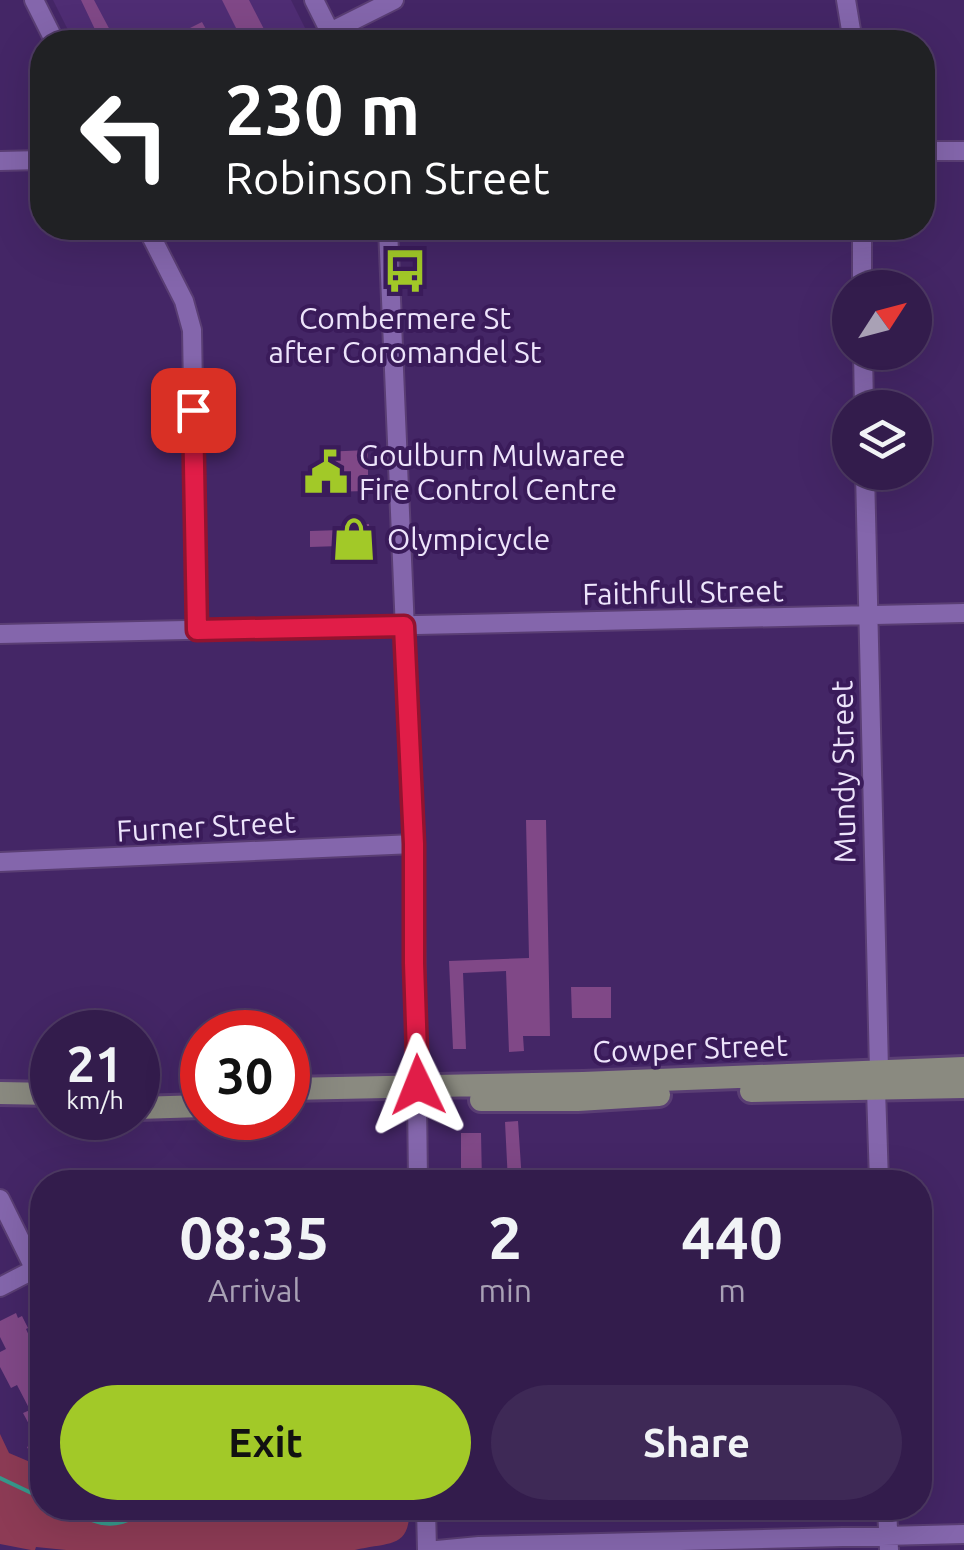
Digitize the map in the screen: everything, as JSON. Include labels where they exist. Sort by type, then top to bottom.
[{"type":"main road","name":"Cowper Street","points":[[877,1080],[964,1068]]},
{"type":"main road","name":"Cowper Street","points":[[418,1092],[583,1083],[877,1080],[964,1087]]},
{"type":"main road","points":[[310,1090],[418,1092]]},
{"type":"main road","points":[[310,1102],[418,1092]]},
{"type":"main road","points":[[0,1094],[30,1094]]},
{"type":"main road","points":[[0,1108],[30,1109]]},
{"type":"street","points":[[34,0],[49,30]]},
{"type":"street","points":[[314,0],[329,30]]},
{"type":"street","points":[[344,30],[394,0]]},
{"type":"street","points":[[846,0],[851,30]]},
{"type":"street","points":[[935,151],[964,150]]},
{"type":"street","points":[[0,161],[30,160]]},
{"type":"street","points":[[154,240],[184,301],[192,330],[197,630]]},
{"type":"street","points":[[388,240],[414,844],[418,1170]]},
{"type":"street","points":[[862,240],[862,270]]},
{"type":"street","name":"Mundy Street","points":[[865,490],[879,1170]]},
{"type":"street","name":"Faithfull Street","points":[[0,634],[964,613]]},
{"type":"street","name":"Furner Street","points":[[0,862],[414,844]]},
{"type":"street","points":[[0,1199],[30,1258]]},
{"type":"street","points":[[0,1287],[30,1279]]},
{"type":"street","points":[[426,1520],[427,1550]]},
{"type":"street","points":[[437,1550],[479,1546],[888,1543],[964,1534]]},
{"type":"shaded area","points":[[53,0],[291,0],[306,30],[68,30]]},
{"type":"shaded area","points":[[0,1434],[9,1453],[30,1462],[30,1520],[409,1520],[406,1531],[395,1541],[355,1550],[31,1550],[0,1544]]},
{"type":"building","points":[[81,0],[94,0],[110,30],[95,30]]},
{"type":"building","points":[[222,0],[249,0],[264,30],[237,30]]},
{"type":"building","points":[[202,22],[206,30],[186,30]]},
{"type":"building","points":[[368,450],[368,491],[323,492],[322,452]]},
{"type":"building","points":[[369,524],[370,545],[310,547],[310,531]]},
{"type":"building","points":[[526,820],[546,820],[550,1036],[523,1036],[524,1051],[509,1052],[506,971],[463,973],[466,1049],[453,1049],[449,961],[529,958]]},
{"type":"building","points":[[571,987],[611,987],[611,1018],[572,1018]]},
{"type":"building","points":[[518,1121],[521,1170],[507,1170],[505,1122]]},
{"type":"building","points":[[461,1133],[481,1133],[482,1170],[461,1170]]},
{"type":"building","points":[[16,1313],[28,1328],[30,1410],[17,1385],[11,1388],[0,1367],[0,1352],[6,1349],[0,1337],[0,1321]]},
{"type":"waterway","points":[[0,1478],[30,1492]]},
{"type":"waterway","points":[[92,1520],[108,1524],[128,1520]]},
{"type":"place","name":"Combermere St after Coromandel St","points":[[405,271]]},
{"type":"place","name":"Goulburn Mulwaree Fire Control Centre","points":[[326,472]]},
{"type":"place","name":"Olympicycle","points":[[354,539]]},
{"type":"route","points":[[193,410],[197,630],[404,626],[414,844],[418,1085]]}]
